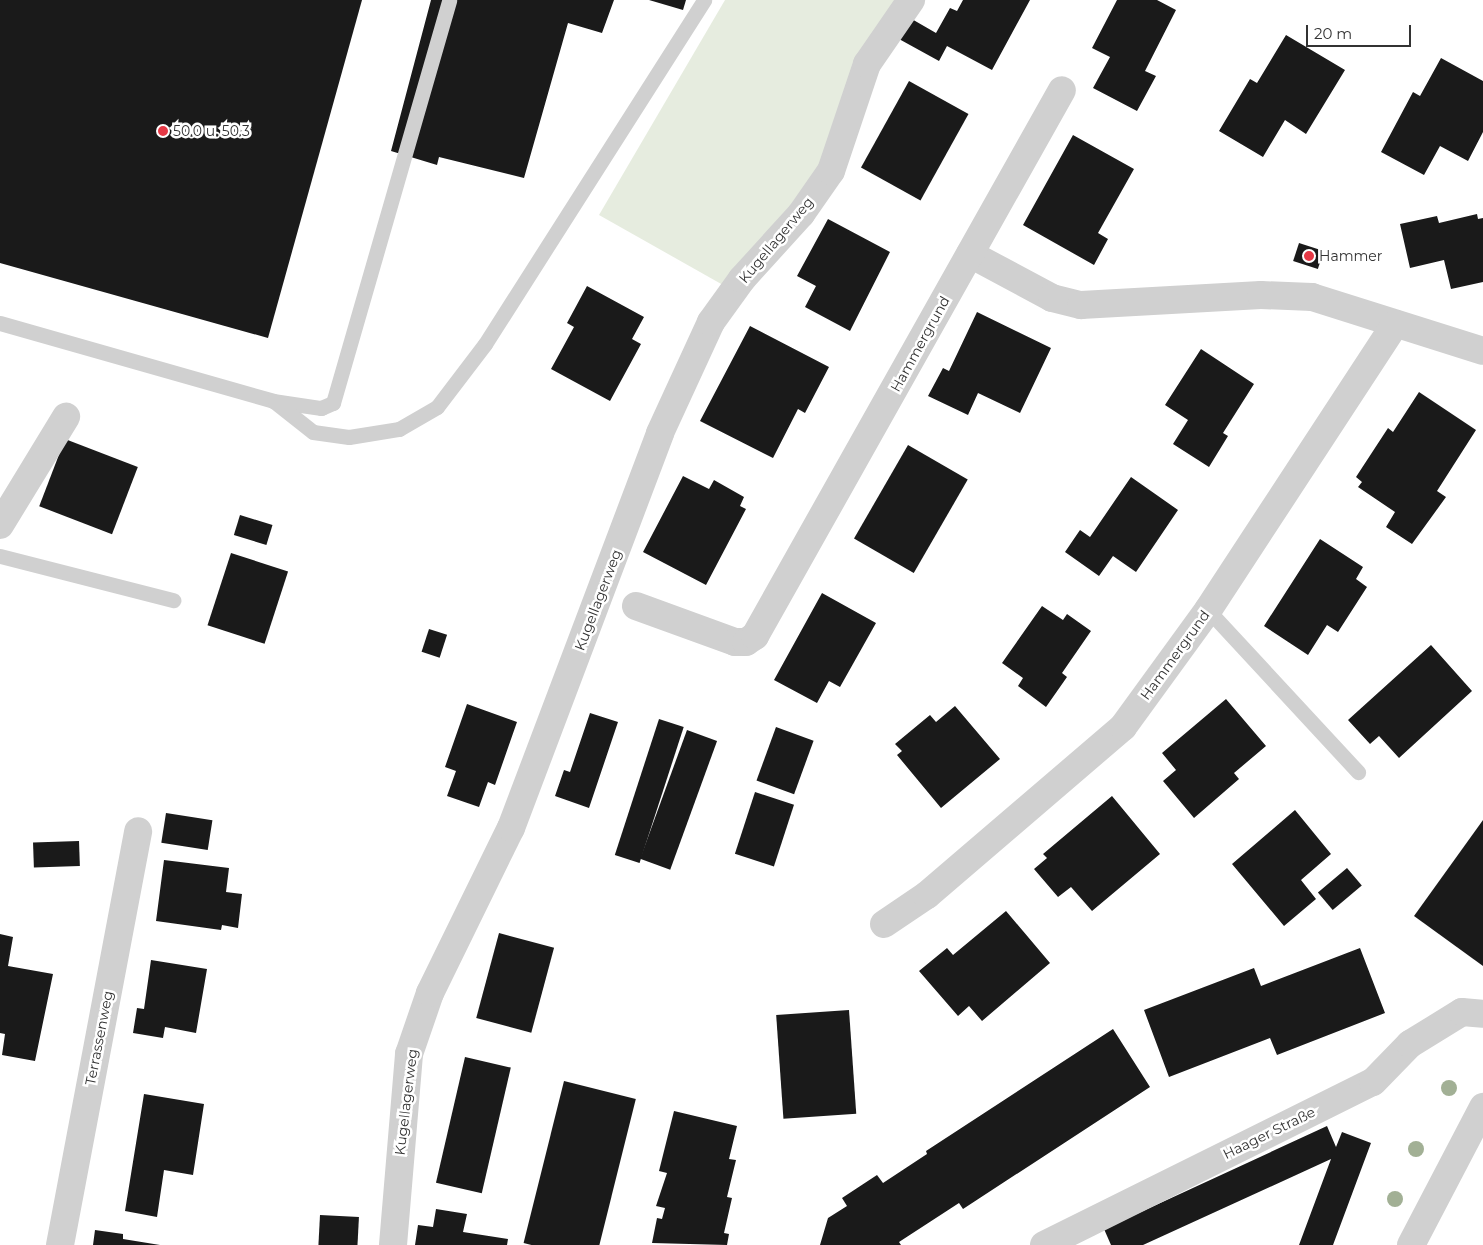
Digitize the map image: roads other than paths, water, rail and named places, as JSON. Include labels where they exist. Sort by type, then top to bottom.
[{"type":"street","name":"Kugellagerweg","points":[[393,1245],[409,1054],[430,994],[511,828],[660,433],[711,322],[742,279],[801,214],[831,171],[867,64],[911,0]]},
{"type":"street","name":"Hammergrund","points":[[636,606],[734,642],[746,642],[755,636],[1062,90]]},
{"type":"street","points":[[970,254],[1052,298],[1081,305],[1261,295],[1312,297],[1483,351]]},
{"type":"street","name":"Hammergrund","points":[[884,924],[927,895],[1123,727],[1208,610],[1395,324]]},
{"type":"street","points":[[0,525],[66,417]]},
{"type":"street","name":"Terrassenweg","points":[[60,1245],[138,831]]},
{"type":"street","name":"Haager Straße","points":[[1044,1245],[1373,1082],[1410,1044],[1462,1012],[1483,1014]]},
{"type":"street","points":[[1411,1245],[1483,1107]]},
{"type":"lane","points":[[0,323],[273,401],[321,408],[333,403],[337,398],[449,0]]},
{"type":"lane","points":[[273,401],[313,432],[349,437],[399,429],[437,407],[485,344],[704,0]]},
{"type":"lane","points":[[0,556],[172,600]]},
{"type":"lane","points":[[1208,610],[1358,772]]},
{"type":"place","name":"50.0 u. 50.3","points":[[163,131]]},
{"type":"place","name":"Hammer","points":[[1309,256]]}]
